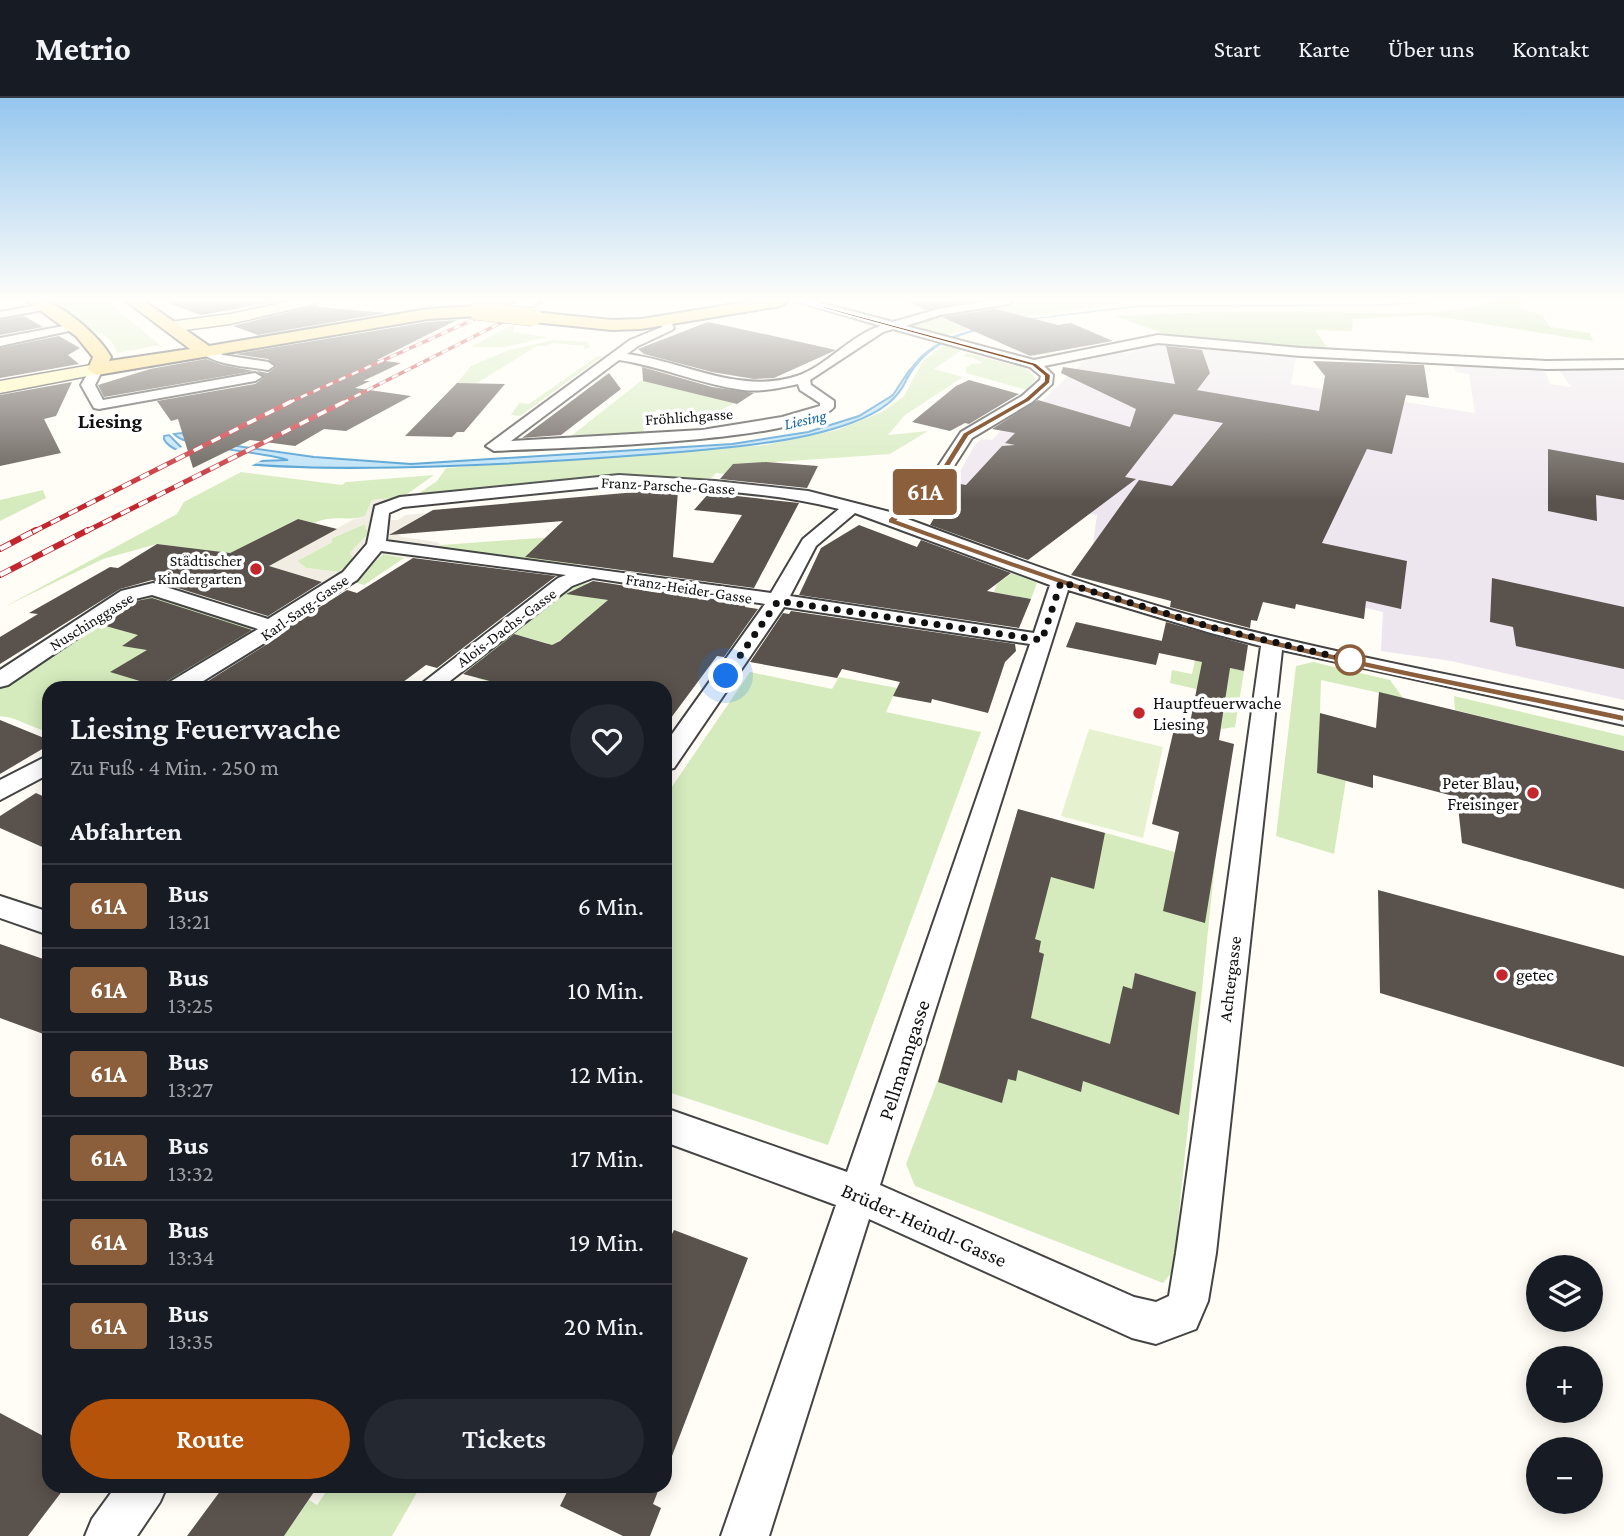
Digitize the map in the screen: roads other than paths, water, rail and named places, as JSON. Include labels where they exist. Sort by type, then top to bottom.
[{"type":"main road","points":[[94,374],[96,368]]},
{"type":"main road","points":[[94,374],[122,368]]},
{"type":"street","name":"Fröhlichgasse","points":[[600,368],[494,446],[705,434],[775,424],[822,411],[827,407],[827,401],[805,387],[803,379]]},
{"type":"street","points":[[676,368],[743,386],[768,386],[803,379],[817,368]]},
{"type":"street","points":[[1039,368],[1047,375],[1047,381],[1027,399],[966,435],[939,477],[891,521],[1139,607],[1272,642],[1624,718]]},
{"type":"street","points":[[0,387],[94,374]]},
{"type":"street","points":[[94,374],[88,385],[97,404],[110,405],[256,377]]},
{"type":"street","name":"Franz-Parsche-Gasse","points":[[400,502],[619,480],[715,486],[808,496],[876,513],[891,521]]},
{"type":"street","points":[[376,545],[381,510],[400,502]]},
{"type":"street","points":[[672,752],[778,601],[809,543],[850,508]]},
{"type":"street","name":"Franz-Heider-Gasse","points":[[376,545],[1042,640]]},
{"type":"street","name":"Karl-Sarg-Gasse","points":[[188,681],[264,635],[270,626],[350,576],[376,545]]},
{"type":"street","name":"Alois-Dachs-Gasse","points":[[436,681],[565,582],[589,574]]},
{"type":"street","name":"Pellmanngasse","points":[[745,1536],[1061,582]]},
{"type":"street","name":"Nuschinggasse","points":[[0,680],[128,595],[140,590],[153,589],[270,626]]},
{"type":"street","name":"Achtergasse","points":[[1181,1314],[1188,1301],[1196,1253],[1272,642]]},
{"type":"street","points":[[0,791],[42,767]]},
{"type":"street","points":[[0,907],[42,922]]},
{"type":"street","name":"Brüder-Heindl-Gasse","points":[[672,1128],[860,1195],[1132,1317],[1156,1322],[1181,1314]]},
{"type":"street","points":[[109,1536],[139,1493]]},
{"type":"water","points":[[910,369],[907,380],[895,397],[861,419],[805,436],[712,449],[544,462],[344,468],[257,465],[194,456],[164,439],[164,436],[169,435],[183,449],[260,461],[288,460],[194,443],[174,434],[182,433],[195,440],[314,457],[411,464],[732,444],[808,432],[859,416],[893,395]]},
{"type":"waterway","name":"Liesing","points":[[906,378],[912,368]]},
{"type":"railway","points":[[288,403],[366,368]]},
{"type":"railway","points":[[342,403],[411,368]]},
{"type":"railway","points":[[288,403],[292,401]]},
{"type":"railway","points":[[85,532],[346,401]]},
{"type":"railway","points":[[33,532],[288,403]]},
{"type":"railway","points":[[0,549],[36,530]]},
{"type":"railway","points":[[0,575],[88,530]]},
{"type":"place","name":"Städtischer Kindergarten","points":[[256,569]]},
{"type":"place","name":"Hauptfeuerwache Liesing","points":[[1139,713]]},
{"type":"place","name":"Peter Blau, Freisinger","points":[[1533,793]]},
{"type":"place","name":"getec","points":[[1502,975]]},
{"type":"district","name":"Liesing","points":[[110,421]]}]
